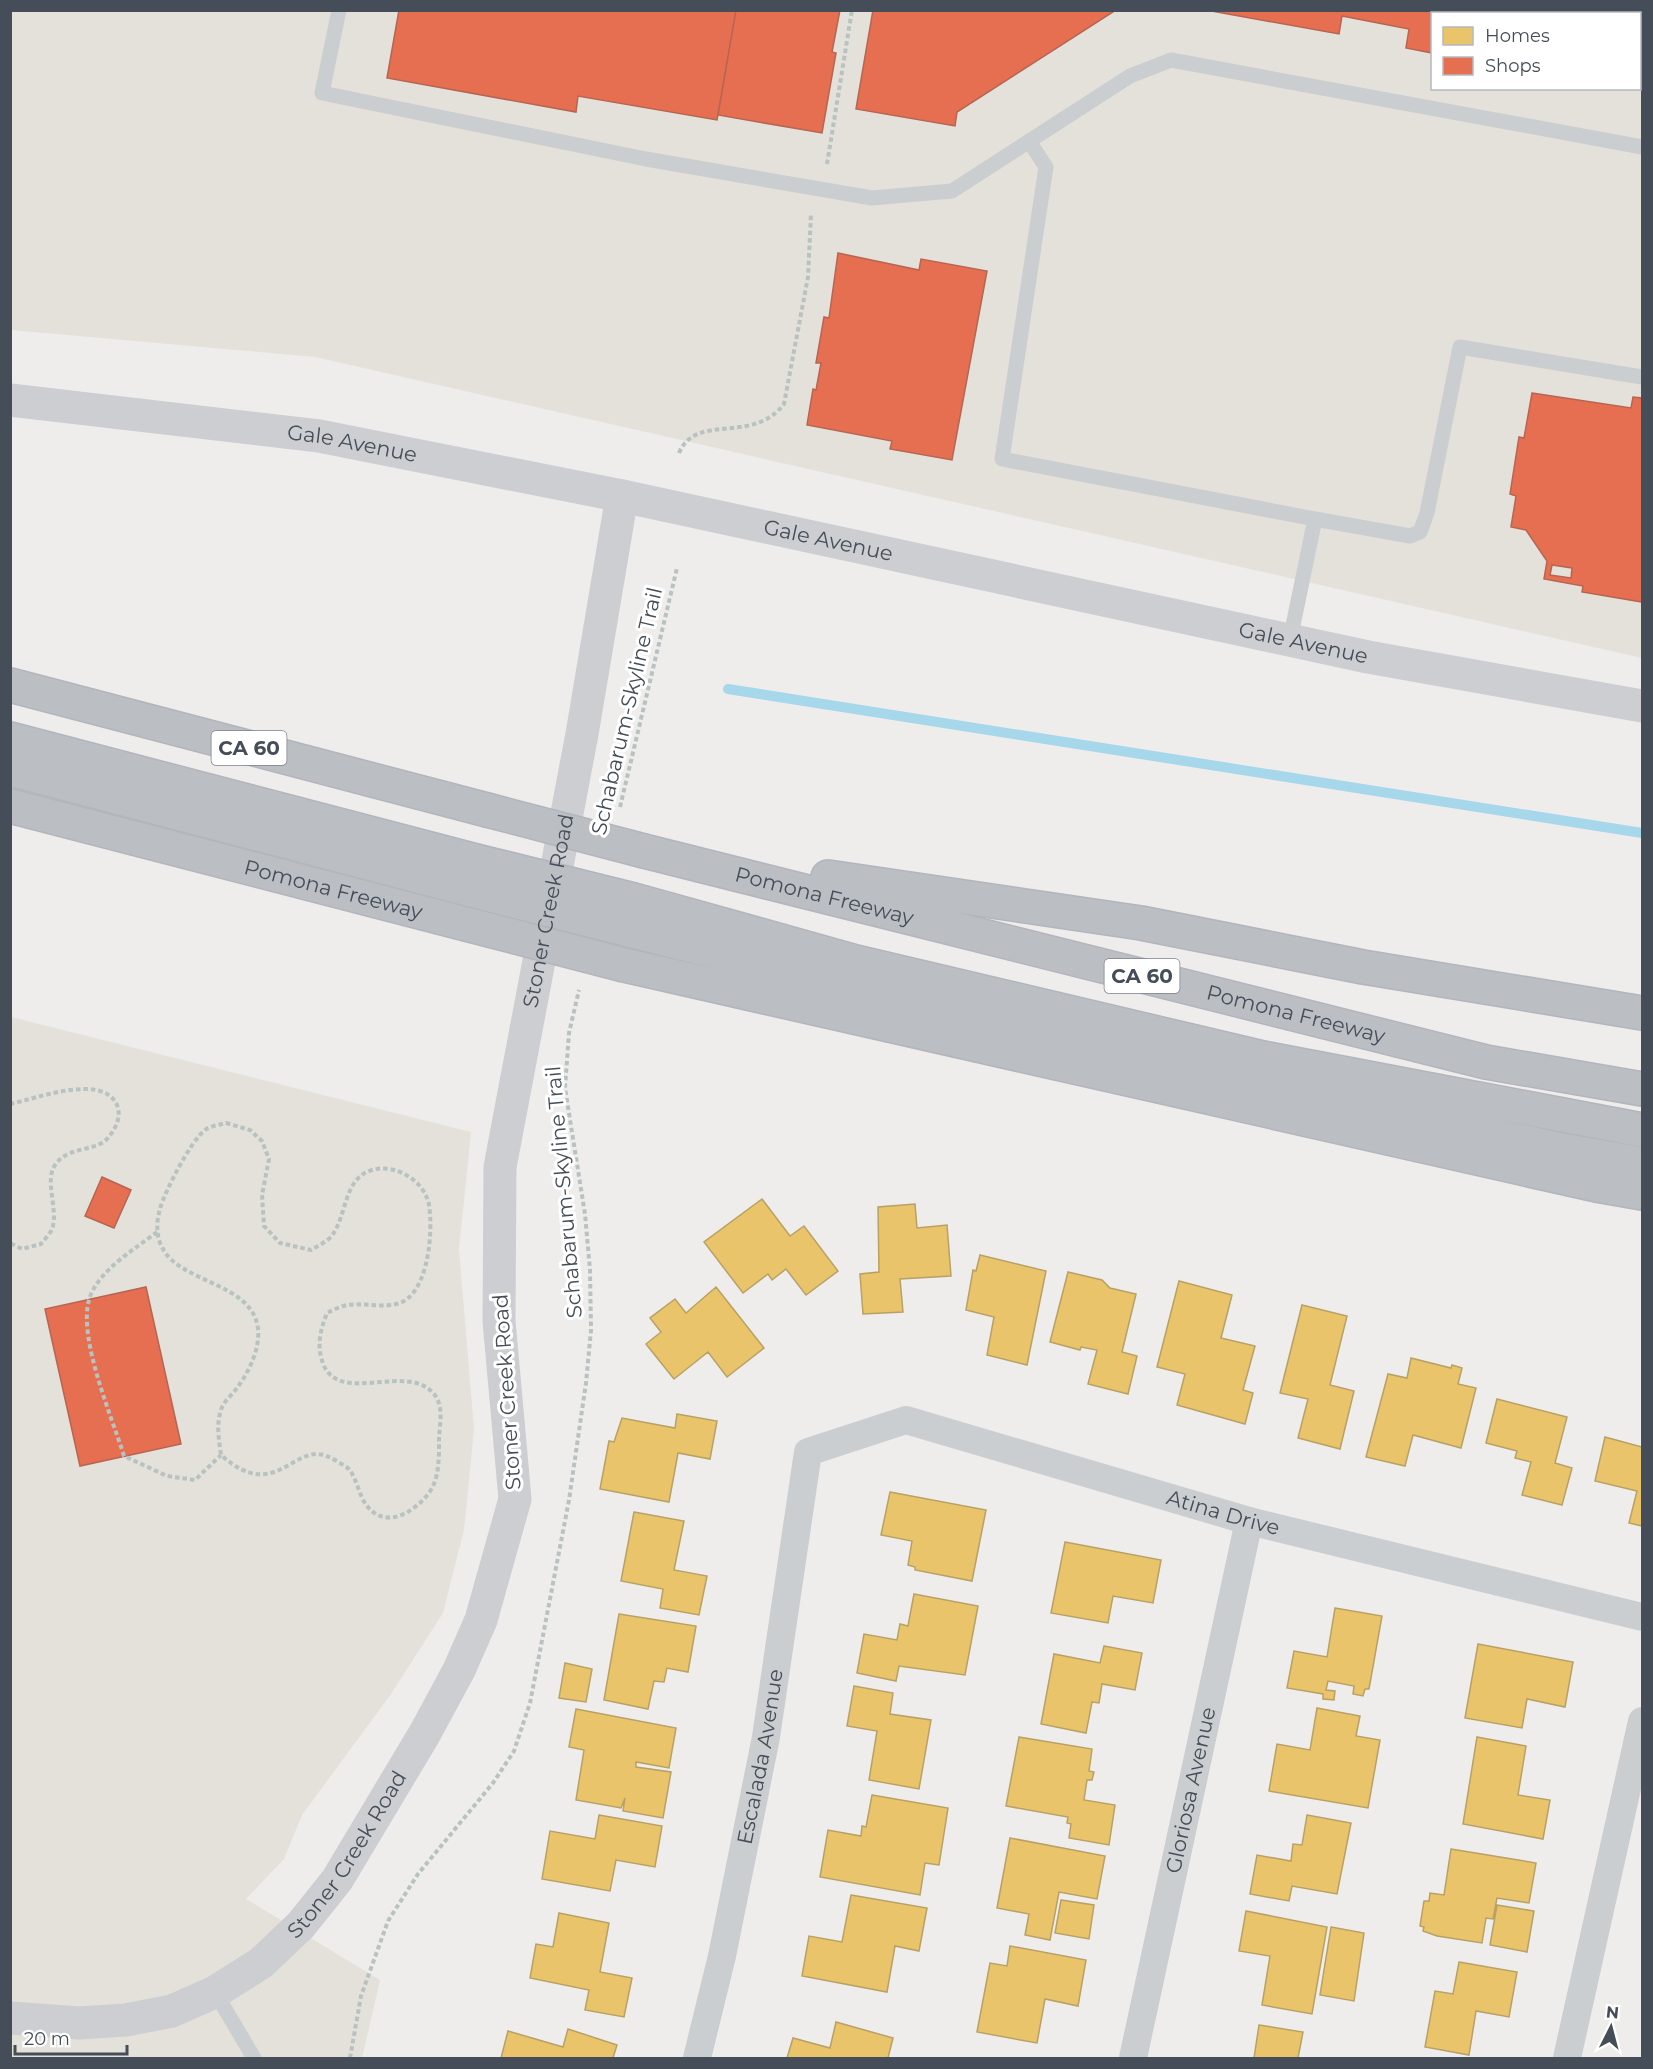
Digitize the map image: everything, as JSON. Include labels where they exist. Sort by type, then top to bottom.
[{"type":"highway","name":"Pomona Freeway","points":[[10,685],[644,851],[1486,1062],[1642,1089]]},
{"type":"highway","points":[[10,739],[473,875]]},
{"type":"highway","points":[[10,769],[473,875],[631,915],[1062,1040],[1562,1150],[1642,1164]]},
{"type":"highway","name":"Pomona Freeway","points":[[10,806],[624,965],[1596,1185],[1642,1193]]},
{"type":"highway","points":[[644,851],[1141,923],[1363,967],[1642,1013]]},
{"type":"highway","points":[[631,915],[856,962],[1263,1058],[1642,1131]]},
{"type":"highway","points":[[1596,1185],[1642,1206]]},
{"type":"street","name":"Gale Avenue","points":[[10,400],[320,436],[622,496],[1368,657],[1642,706]]},
{"type":"street","name":"Stoner Creek Road","points":[[10,2018],[79,2023],[126,2020],[172,2011],[215,1992],[261,1963],[301,1925],[337,1880],[425,1733],[459,1670],[481,1620],[515,1499],[499,1321],[501,1167],[580,746],[622,496]]},
{"type":"street","name":"Atina Drive","points":[[808,1452],[906,1420],[1249,1521],[1642,1617]]},
{"type":"street","name":"Escalada Avenue","points":[[697,2058],[722,1956],[766,1737],[808,1452]]},
{"type":"street","name":"Gloriosa Avenue","points":[[1133,2058],[1249,1521]]},
{"type":"street","points":[[1567,2058],[1642,1721]]},
{"type":"lane","points":[[339,10],[322,93],[646,159],[872,198],[952,191],[1130,76],[1170,60],[1642,147]]},
{"type":"lane","points":[[1029,141],[1047,167],[1002,459],[1410,536],[1420,532],[1427,513],[1460,347],[1642,377]]},
{"type":"lane","points":[[1290,640],[1315,519]]},
{"type":"lane","points":[[215,1992],[254,2058]]},
{"type":"path","points":[[827,165],[852,10]]},
{"type":"path","points":[[679,453],[684,442],[696,432],[757,424],[774,417],[784,404],[808,277],[811,214]]},
{"type":"path","name":"Schabarum-Skyline Trail","points":[[620,808],[677,568]]},
{"type":"path","name":"Schabarum-Skyline Trail","points":[[350,2058],[362,1996],[388,1921],[418,1874],[494,1783],[514,1752],[530,1703],[569,1500],[586,1383],[591,1330],[590,1270],[585,1214],[566,1088],[569,1033],[579,988]]},
{"type":"path","points":[[10,1104],[86,1088],[102,1090],[113,1096],[119,1109],[117,1124],[106,1141],[64,1155],[53,1167],[52,1229],[41,1244],[22,1249],[11,1243],[10,1251]]},
{"type":"path","points":[[226,1123],[250,1130],[262,1141],[269,1159],[262,1195],[264,1226],[280,1243],[311,1250],[333,1235],[353,1184],[372,1170],[396,1171],[415,1180],[429,1203],[427,1266],[418,1287],[405,1301],[384,1305],[348,1305],[327,1313],[319,1334],[320,1355],[327,1372],[346,1382],[363,1384],[398,1380],[418,1383],[434,1393],[440,1408],[439,1464],[431,1491],[417,1508],[401,1517],[383,1516],[368,1508],[349,1470],[327,1456],[302,1457],[281,1470],[259,1475],[238,1470],[221,1455],[217,1427],[221,1407],[250,1367],[256,1349],[258,1328],[249,1309],[225,1289],[178,1266],[163,1250],[157,1232],[160,1209],[191,1145],[206,1129],[226,1123]]},
{"type":"path","points":[[157,1232],[121,1259],[102,1279],[89,1299],[88,1341],[124,1456],[167,1476],[195,1480],[221,1455]]},
{"type":"shaded area","points":[[10,11],[1642,11],[1642,658],[315,357],[11,330]]},
{"type":"shaded area","points":[[11,1017],[471,1132],[459,1249],[474,1429],[464,1530],[443,1613],[391,1694],[302,1815],[284,1859],[246,1899],[380,1980],[362,2058],[11,2058]]},
{"type":"building: Homes","points":[[762,1199],[790,1236],[804,1226],[838,1271],[806,1295],[786,1269],[772,1280],[768,1274],[743,1293],[704,1242]]},
{"type":"building: Homes","points":[[915,1204],[917,1228],[947,1225],[951,1276],[900,1279],[903,1312],[863,1314],[860,1274],[879,1272],[878,1207]]},
{"type":"building: Homes","points":[[980,1255],[1046,1271],[1027,1365],[987,1355],[994,1317],[966,1310],[973,1270],[976,1271]]},
{"type":"building: Homes","points":[[1068,1272],[1102,1280],[1110,1288],[1136,1294],[1122,1352],[1137,1356],[1128,1394],[1088,1384],[1097,1350],[1081,1347],[1080,1350],[1050,1342]]},
{"type":"building: Homes","points":[[1179,1281],[1232,1295],[1221,1338],[1255,1346],[1243,1390],[1253,1393],[1245,1424],[1177,1405],[1185,1374],[1157,1367]]},
{"type":"building: Homes","points":[[716,1287],[764,1348],[727,1377],[708,1352],[674,1379],[646,1344],[661,1332],[650,1318],[675,1299],[686,1313]]},
{"type":"building: Homes","points":[[1302,1305],[1347,1316],[1330,1385],[1354,1391],[1340,1449],[1298,1438],[1308,1399],[1280,1393]]},
{"type":"building: Homes","points":[[1411,1358],[1451,1368],[1452,1365],[1462,1368],[1458,1384],[1476,1388],[1461,1448],[1413,1435],[1405,1466],[1366,1457],[1388,1374],[1407,1378]]},
{"type":"building: Homes","points":[[1497,1399],[1567,1417],[1555,1463],[1572,1468],[1562,1505],[1522,1495],[1531,1462],[1515,1458],[1517,1451],[1486,1443]]},
{"type":"building: Homes","points":[[677,1414],[717,1421],[710,1459],[678,1453],[669,1502],[600,1489],[609,1441],[614,1442],[622,1418],[675,1428]]},
{"type":"building: Homes","points":[[1605,1437],[1642,1447],[1642,1526],[1629,1523],[1637,1491],[1595,1481]]},
{"type":"building: Homes","points":[[890,1492],[986,1510],[972,1581],[915,1570],[915,1567],[908,1565],[912,1541],[881,1535]]},
{"type":"building: Homes","points":[[634,1512],[684,1521],[674,1570],[707,1576],[699,1615],[660,1608],[663,1589],[621,1581]]},
{"type":"building: Homes","points":[[1065,1542],[1161,1560],[1153,1603],[1113,1596],[1108,1623],[1051,1613]]},
{"type":"building: Homes","points":[[914,1594],[978,1606],[965,1675],[899,1666],[896,1681],[857,1673],[864,1634],[897,1640],[900,1624],[908,1626]]},
{"type":"building: Homes","points":[[1335,1608],[1382,1616],[1369,1689],[1365,1689],[1363,1696],[1353,1694],[1354,1686],[1328,1681],[1326,1690],[1335,1691],[1334,1700],[1323,1699],[1323,1694],[1287,1688],[1294,1651],[1327,1657]]},
{"type":"building: Homes","points":[[619,1614],[696,1626],[688,1672],[667,1668],[664,1682],[654,1681],[648,1709],[604,1700]]},
{"type":"building: Homes","points":[[1478,1644],[1573,1662],[1565,1707],[1527,1699],[1522,1728],[1465,1718]]},
{"type":"building: Homes","points":[[1104,1646],[1142,1653],[1135,1690],[1102,1684],[1099,1703],[1092,1702],[1086,1733],[1041,1724],[1054,1654],[1100,1663]]},
{"type":"building: Homes","points":[[565,1663],[592,1669],[586,1702],[559,1698]]},
{"type":"building: Homes","points":[[854,1686],[893,1693],[890,1714],[931,1720],[919,1789],[869,1780],[877,1731],[847,1726]]},
{"type":"building: Homes","points":[[1317,1708],[1360,1716],[1356,1736],[1380,1740],[1368,1808],[1269,1791],[1277,1744],[1310,1750]]},
{"type":"building: Homes","points":[[576,1709],[676,1728],[669,1768],[636,1762],[636,1767],[671,1772],[663,1818],[623,1811],[625,1798],[621,1808],[576,1800],[584,1750],[569,1747]]},
{"type":"building: Homes","points":[[1019,1737],[1092,1749],[1089,1771],[1094,1772],[1092,1780],[1087,1780],[1084,1800],[1115,1805],[1109,1845],[1069,1838],[1071,1824],[1067,1823],[1068,1817],[1006,1806]]},
{"type":"building: Homes","points":[[1477,1737],[1526,1746],[1518,1795],[1550,1800],[1543,1839],[1463,1824]]},
{"type":"building: Homes","points":[[872,1795],[948,1808],[939,1865],[925,1863],[920,1895],[820,1877],[828,1830],[861,1836],[862,1826],[866,1827]]},
{"type":"building: Homes","points":[[599,1815],[662,1826],[655,1867],[616,1860],[610,1891],[542,1879],[550,1831],[595,1839]]},
{"type":"building: Homes","points":[[1307,1815],[1351,1823],[1337,1894],[1292,1886],[1289,1901],[1250,1894],[1257,1855],[1291,1861],[1293,1844],[1302,1845]]},
{"type":"building: Homes","points":[[1010,1838],[1105,1856],[1097,1899],[1059,1892],[1050,1940],[1025,1935],[1029,1914],[997,1908]]},
{"type":"building: Homes","points":[[1451,1849],[1536,1863],[1529,1903],[1497,1898],[1493,1919],[1486,1918],[1482,1943],[1437,1936],[1423,1931],[1424,1927],[1420,1926],[1424,1901],[1429,1901],[1430,1893],[1444,1895]]},
{"type":"building: Homes","points":[[851,1895],[927,1908],[919,1951],[895,1946],[887,1992],[802,1976],[809,1936],[842,1942]]},
{"type":"building: Homes","points":[[1061,1900],[1094,1905],[1089,1939],[1055,1933]]},
{"type":"building: Homes","points":[[1497,1905],[1534,1911],[1527,1952],[1490,1945]]},
{"type":"building: Homes","points":[[1246,1911],[1327,1927],[1312,2014],[1262,2005],[1270,1956],[1239,1951]]},
{"type":"building: Homes","points":[[559,1913],[609,1923],[600,1972],[632,1978],[624,2017],[585,2010],[589,1990],[530,1978],[536,1944],[553,1947]]},
{"type":"building: Homes","points":[[1331,1927],[1364,1933],[1354,2001],[1320,1995]]},
{"type":"building: Homes","points":[[1010,1946],[1086,1960],[1078,2006],[1045,1999],[1037,2043],[977,2032],[990,1963],[1007,1966]]},
{"type":"building: Homes","points":[[1459,1962],[1517,1972],[1509,2017],[1476,2011],[1469,2055],[1425,2047],[1435,1991],[1453,1994]]},
{"type":"building: Homes","points":[[836,2022],[893,2038],[888,2058],[787,2058],[793,2038],[830,2048]]},
{"type":"building: Homes","points":[[1259,2025],[1303,2032],[1298,2058],[1254,2058]]},
{"type":"building: Homes","points":[[568,2029],[617,2045],[613,2058],[501,2058],[508,2031],[563,2047]]},
{"type":"building: Shops","points":[[399,10],[736,10],[717,120],[578,96],[576,112],[387,78]]},
{"type":"building: Shops","points":[[736,10],[840,10],[832,52],[836,53],[822,133],[718,115]]},
{"type":"building: Shops","points":[[873,10],[1116,10],[957,112],[955,126],[856,109]]},
{"type":"building: Shops","points":[[1206,10],[1642,10],[1642,85],[1641,12],[1431,12],[1431,53],[1406,48],[1409,29],[1342,16],[1339,34]]},
{"type":"building: Shops","points":[[838,253],[919,270],[921,259],[987,271],[952,460],[890,449],[892,441],[807,425],[813,389],[816,390],[821,363],[816,363],[824,317],[829,318]]},
{"type":"building: Shops","points":[[1532,393],[1631,408],[1633,397],[1642,398],[1642,602],[1582,592],[1583,586],[1544,579],[1547,561],[1526,530],[1511,527],[1516,496],[1510,494],[1519,437],[1524,438]],"holes":[[[1552,565],[1572,568],[1571,578],[1550,575]]]},
{"type":"building: Shops","points":[[102,1177],[131,1190],[114,1228],[85,1216]]},
{"type":"building: Shops","points":[[146,1287],[181,1444],[80,1466],[45,1309]]},
{"type":"waterway","points":[[728,689],[1642,833]]}]
